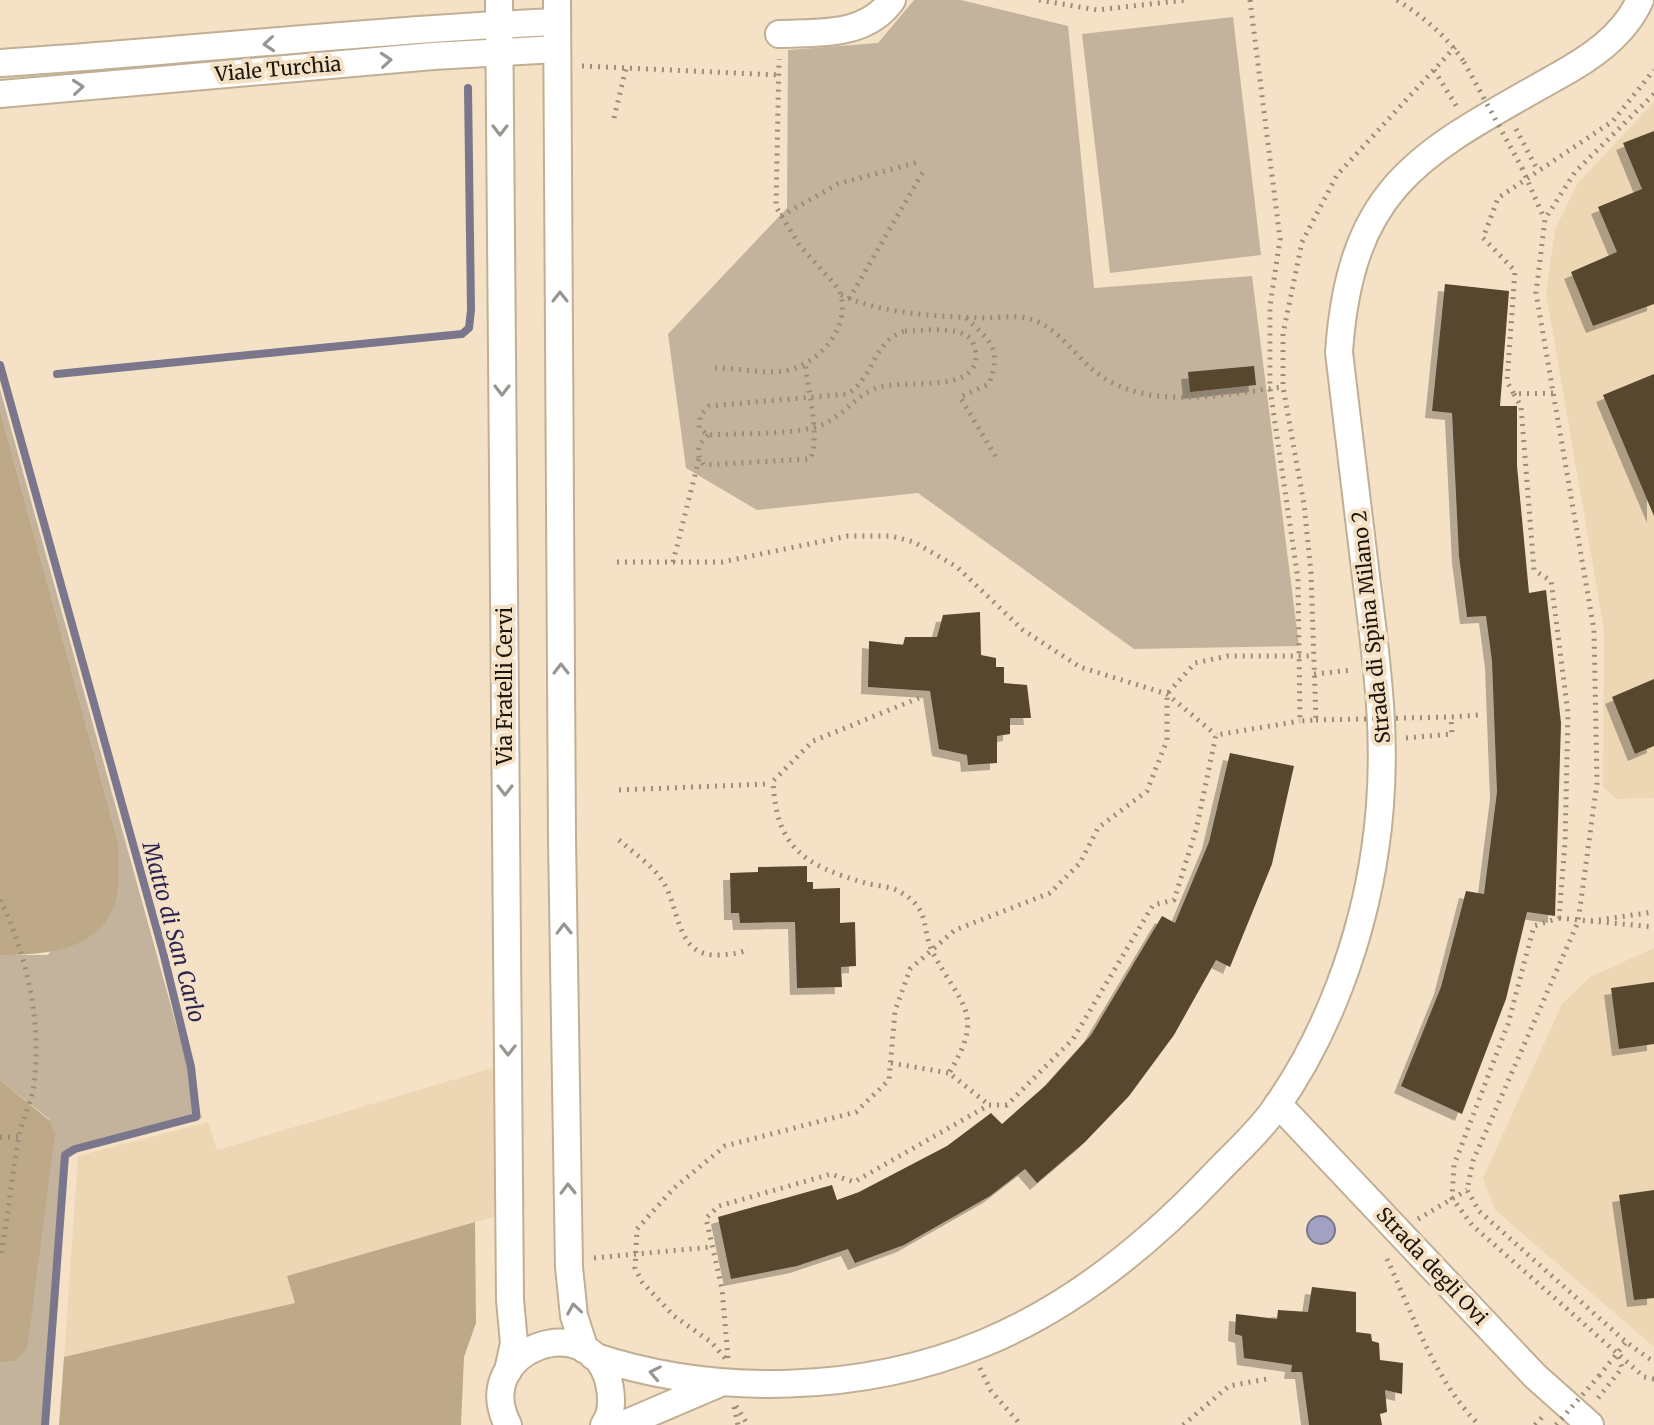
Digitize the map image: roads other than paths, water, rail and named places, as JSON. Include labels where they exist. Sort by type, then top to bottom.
[{"type":"street","points":[[779,34],[855,30],[885,9],[892,0]]},
{"type":"street","name":"Strada di Spina Milano 2","points":[[508,1371],[518,1357],[533,1347],[559,1343],[647,1372],[725,1377],[825,1380],[906,1367],[948,1356],[1024,1324],[1138,1247],[1187,1204],[1278,1104],[1316,1040],[1346,967],[1362,914],[1375,853],[1384,739],[1339,352],[1343,303],[1365,235],[1398,183],[1425,156],[1469,126],[1593,56],[1623,26],[1640,0]]},
{"type":"street","points":[[557,11],[569,1267],[574,1316],[589,1353],[607,1374],[612,1397],[604,1425]]},
{"type":"street","name":"Viale Turchia","points":[[0,63],[499,12],[557,11]]},
{"type":"street","name":"Via Fratelli Cervi","points":[[499,12],[509,1252],[514,1343],[501,1395],[508,1425]]},
{"type":"street","name":"Viale Turchia","points":[[0,94],[557,49]]},
{"type":"street","name":"Strada degli Ovi","points":[[1278,1104],[1576,1423]]},
{"type":"street","name":"Strada di Spina Milano 2","points":[[622,1425],[725,1377]]},
{"type":"water","points":[[1321,1216],[1331,1220],[1335,1230],[1331,1240],[1321,1244],[1311,1240],[1307,1230],[1311,1220]]},
{"type":"waterway","points":[[57,374],[462,334],[469,328],[471,310],[468,88]]},
{"type":"waterway","name":"Matto di San Carlo","points":[[0,365],[163,952],[191,1067],[196,1112],[196,1117],[75,1149],[65,1155],[45,1425]]}]
